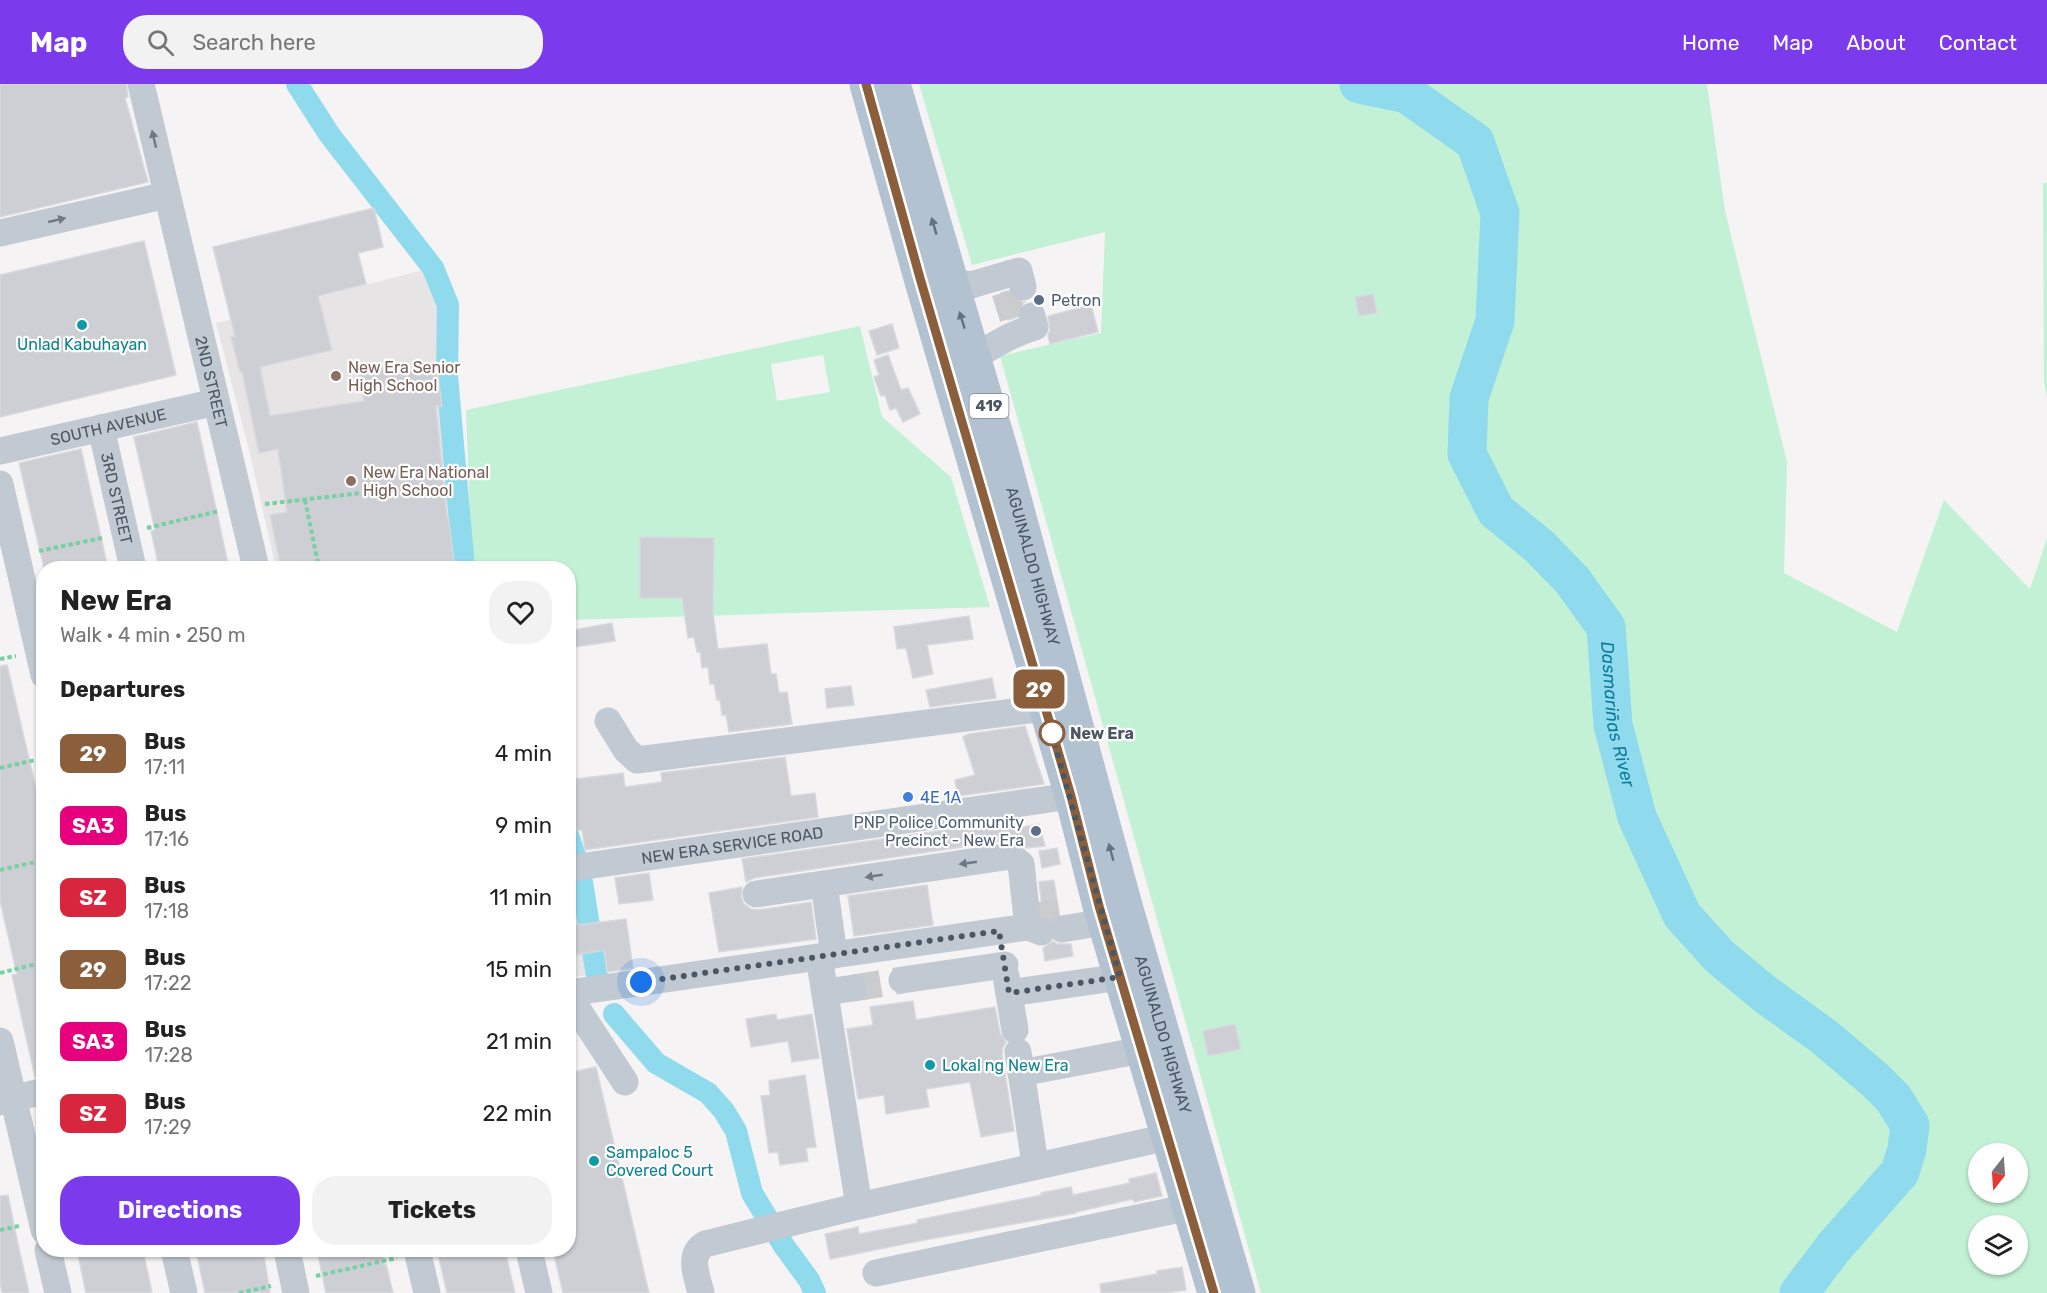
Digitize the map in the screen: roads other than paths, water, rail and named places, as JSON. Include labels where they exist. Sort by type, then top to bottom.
[{"type":"main road","name":"AGUINALDO HIGHWAY","points":[[867,84],[935,280],[960,363],[1003,455],[1039,639],[1110,912],[1120,977],[1142,1050],[1181,1135]]},
{"type":"main road","name":"AGUINALDO HIGHWAY","points":[[894,84],[935,280]]},
{"type":"main road","name":"AGUINALDO HIGHWAY","points":[[1039,639],[1045,708],[1071,796],[1181,1135],[1201,1205],[1239,1293]]},
{"type":"main road","name":"AGUINALDO HIGHWAY","points":[[1201,1205],[1214,1293]]},
{"type":"street","name":"2ND STREET","points":[[141,84],[254,561]]},
{"type":"street","points":[[0,234],[167,195]]},
{"type":"street","points":[[935,280],[971,285],[1010,285]]},
{"type":"street","points":[[960,363],[988,347],[1021,323]]},
{"type":"street","name":"SOUTH AVENUE","points":[[0,451],[216,402]]},
{"type":"street","name":"3RD STREET","points":[[101,428],[131,561]]},
{"type":"street","points":[[0,484],[36,640]]},
{"type":"street","points":[[608,721],[626,750],[637,760],[1045,708]]},
{"type":"street","name":"NEW ERA SERVICE ROAD","points":[[576,867],[1071,796]]},
{"type":"street","points":[[756,894],[1011,856],[1021,864],[1046,923]]},
{"type":"street","points":[[824,884],[827,956],[825,992],[859,1206]]},
{"type":"street","points":[[576,991],[999,931],[1110,912]]},
{"type":"street","points":[[999,931],[1034,1156]]},
{"type":"street","points":[[902,980],[1005,965]]},
{"type":"street","points":[[1009,993],[1120,977]]},
{"type":"street","points":[[825,992],[854,988]]},
{"type":"street","points":[[576,1005],[625,1082]]},
{"type":"street","points":[[0,1041],[7,1100],[36,1202]]},
{"type":"street","points":[[1018,1052],[1142,1050]]},
{"type":"street","points":[[7,1100],[36,1094]]},
{"type":"street","points":[[701,1293],[694,1264],[696,1253],[705,1244],[859,1206],[1181,1135]]},
{"type":"street","points":[[876,1273],[1201,1205]]},
{"type":"street","points":[[50,1257],[58,1293]]},
{"type":"street","points":[[176,1257],[184,1293]]},
{"type":"street","points":[[288,1257],[295,1287]]},
{"type":"street","points":[[418,1257],[427,1293]]},
{"type":"street","points":[[531,1257],[539,1293]]},
{"type":"waterway","points":[[297,84],[329,134],[433,268],[448,305],[447,376],[463,561]]},
{"type":"waterway","name":"Dasmariñas River","points":[[1359,84],[1407,94],[1475,142],[1500,213],[1495,321],[1469,398],[1467,454],[1496,511],[1539,546],[1572,580],[1606,627],[1613,725],[1637,817],[1682,915],[1720,957],[1766,995],[1823,1036],[1874,1079],[1893,1098],[1910,1125],[1907,1149],[1900,1172],[1834,1247],[1799,1293]]},
{"type":"waterway","points":[[582,882],[597,976]]},
{"type":"waterway","points":[[614,1014],[656,1063],[708,1093],[724,1111],[736,1131],[752,1193],[784,1246],[809,1280],[815,1293]]},
{"type":"tunnel","points":[[1005,292],[1014,321]]},
{"type":"tunnel","points":[[1038,916],[1059,912]]},
{"type":"tunnel","points":[[854,988],[902,980]]},
{"type":"place","name":"Petron","points":[[1039,300]]},
{"type":"place","name":"Unlad Kabuhayan","points":[[82,325]]},
{"type":"place","name":"New Era Senior High School","points":[[336,376]]},
{"type":"place","name":"New Era National High School","points":[[351,481]]},
{"type":"place","name":"New Era","points":[[1052,733]]},
{"type":"place","name":"4E 1A","points":[[908,797]]},
{"type":"place","name":"PNP Police Community Precinct - New Era","points":[[1036,831]]},
{"type":"place","name":"Lokal ng New Era","points":[[930,1065]]},
{"type":"place","name":"Sampaloc 5 Covered Court","points":[[594,1161]]}]
